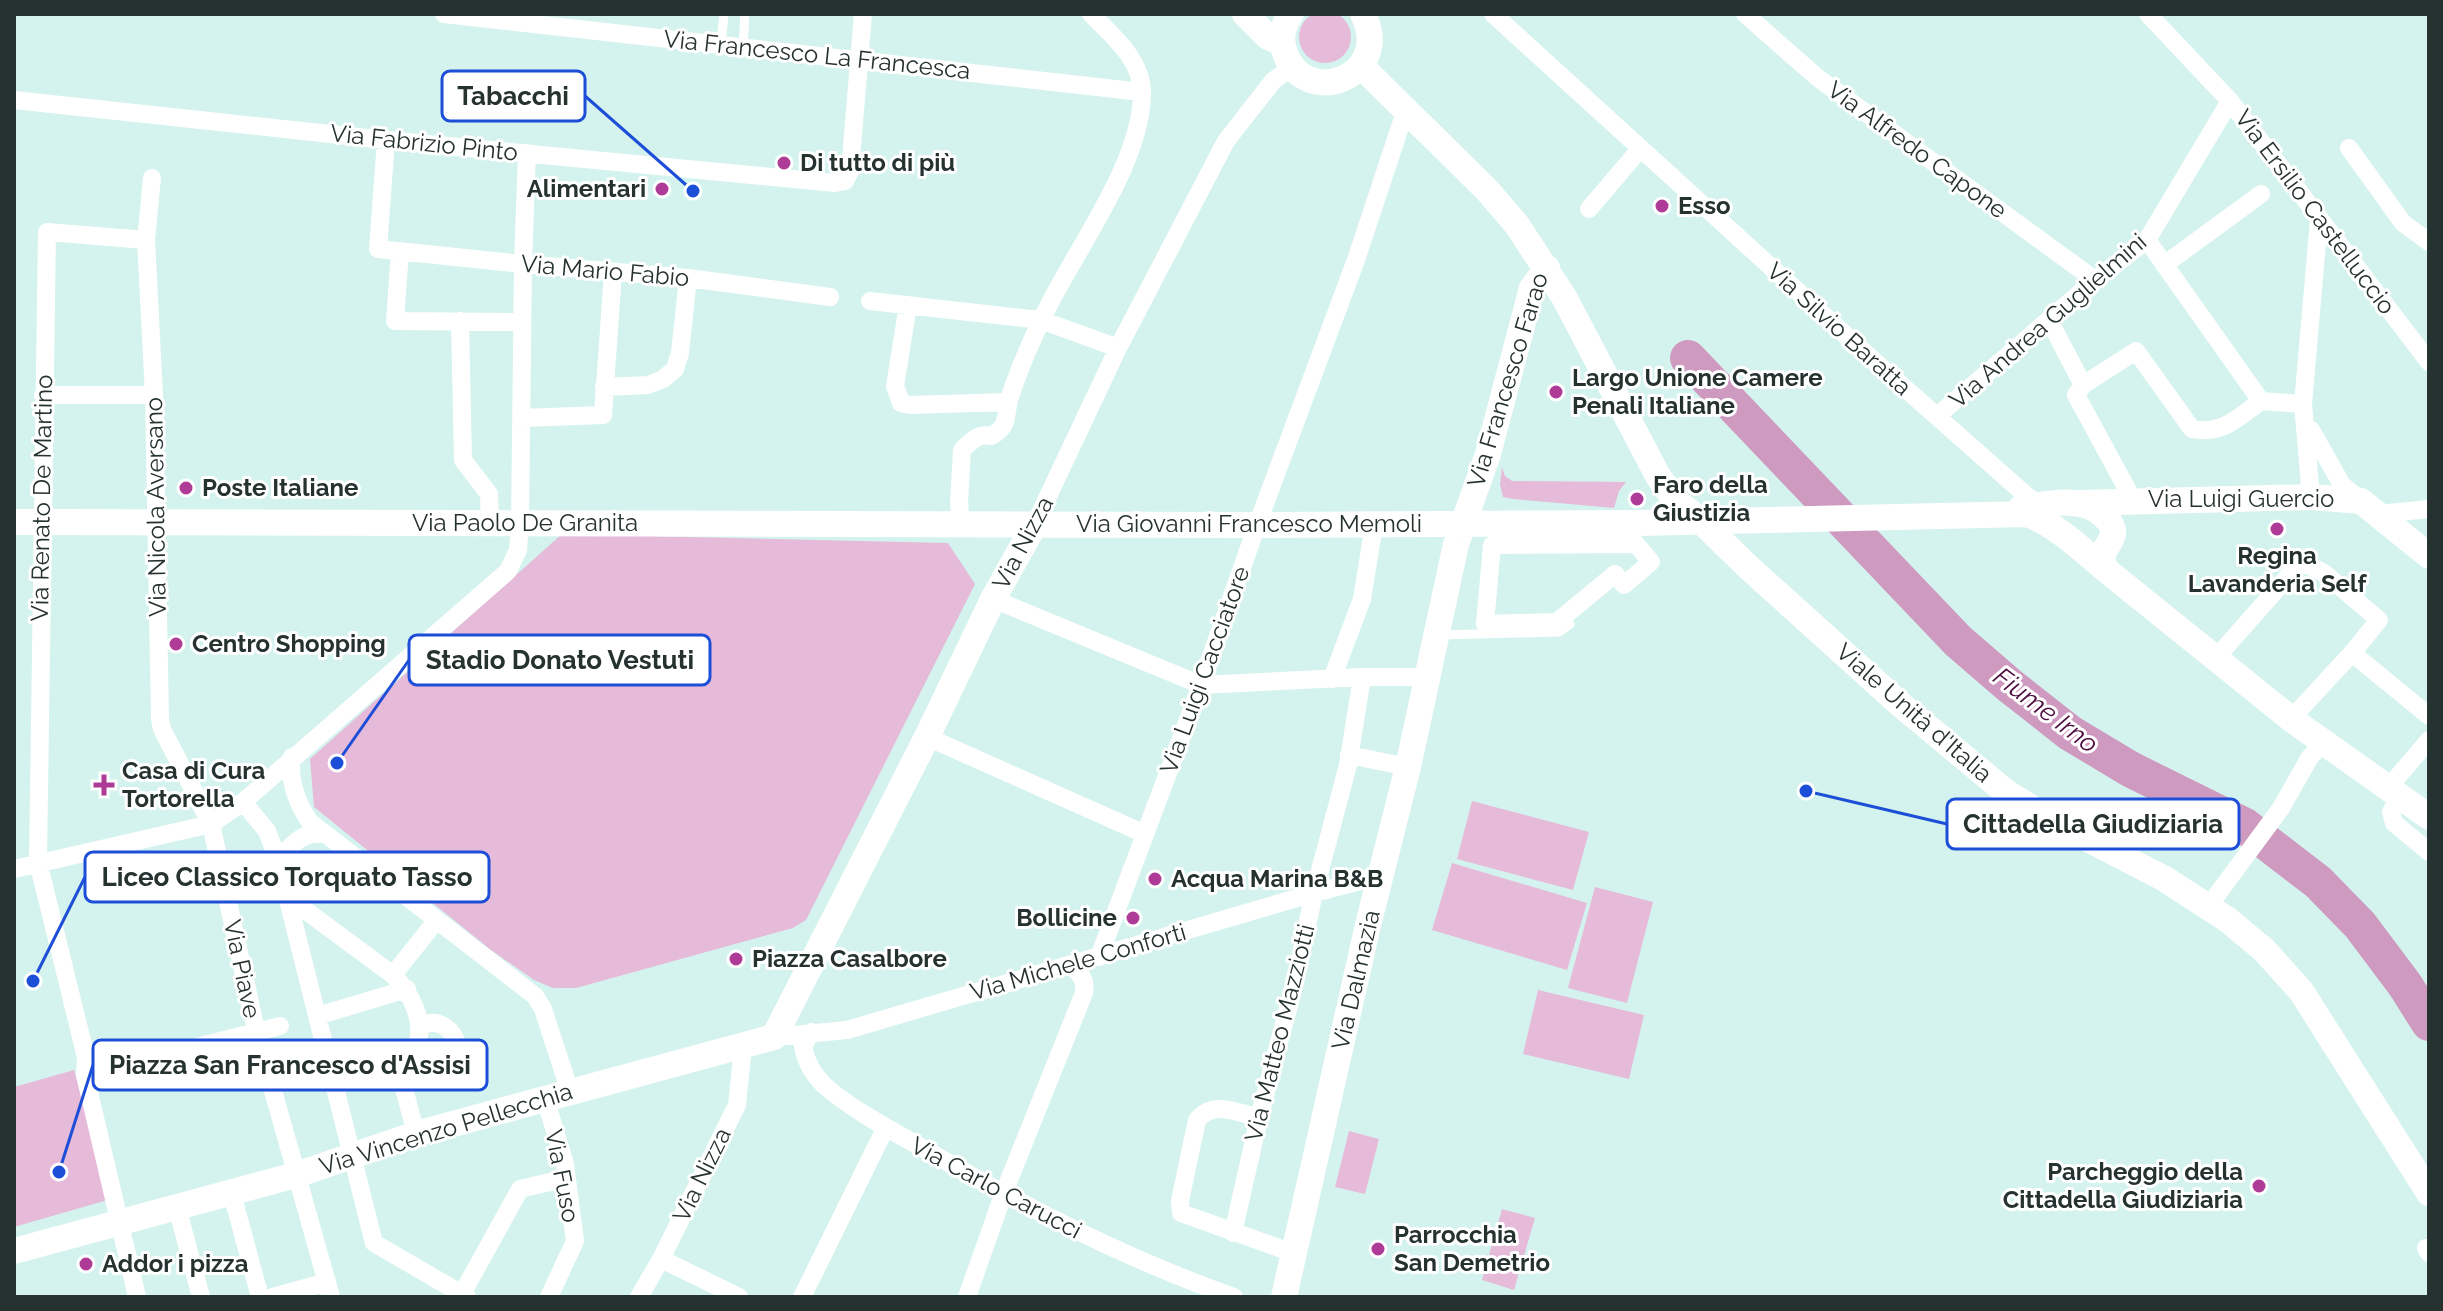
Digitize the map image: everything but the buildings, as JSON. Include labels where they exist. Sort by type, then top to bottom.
[{"type":"main road","points":[[1245,14],[1268,37],[1282,43]]},
{"type":"main road","points":[[1291,14],[1283,30],[1282,43],[1290,63],[1308,79],[1322,83],[1337,82],[1361,66],[1370,41],[1369,27],[1363,14]]},
{"type":"main road","name":"Via Francesco Farao","points":[[1361,66],[1487,190],[1517,225],[1547,268],[1532,288],[1488,454],[1459,534]]},
{"type":"main road","points":[[1547,268],[1658,476],[1665,503],[1661,512],[1652,519],[1639,523]]},
{"type":"main road","name":"Viale Unità d'Italia","points":[[1658,476],[1675,500],[1746,565],[1900,704],[2007,793],[2055,822],[2165,879],[2264,950],[2301,991],[2429,1193]]},
{"type":"main road","name":"Via Luigi Guercio","points":[[2081,503],[2311,497],[2361,501],[2429,556]]},
{"type":"main road","points":[[2039,511],[2081,503],[2091,506],[2107,519],[2112,527],[2112,537],[2101,557],[2106,570]]},
{"type":"main road","name":"Via Giovanni Francesco Memoli","points":[[1035,524],[1374,525],[1459,534],[1639,523],[2039,511]]},
{"type":"main road","name":"Via Silvio Baratta","points":[[2039,511],[2106,570],[2291,719],[2429,817]]},
{"type":"main road","points":[[1746,565],[1734,545],[1736,531],[1742,526],[1774,519]]},
{"type":"main road","name":"Via Paolo De Granita","points":[[14,522],[1035,524]]},
{"type":"main road","name":"Via Nizza","points":[[774,1037],[927,737],[993,599],[1035,524]]},
{"type":"main road","name":"Via Dalmazia","points":[[1284,1297],[1459,534]]},
{"type":"main road","name":"Via Vincenzo Pellecchia","points":[[14,1251],[232,1194],[416,1134],[774,1037]]},
{"type":"street","name":"Via Francesco La Francesca","points":[[444,14],[1142,92]]},
{"type":"street","points":[[859,60],[863,14]]},
{"type":"street","points":[[961,525],[962,450],[983,434],[991,436],[998,433],[1004,424],[1008,402],[1041,320],[1119,178],[1134,136],[1142,92],[1138,73],[1123,46],[1091,14]]},
{"type":"street","name":"Via Silvio Baratta","points":[[1493,14],[2028,497],[2039,511]]},
{"type":"street","name":"Via Alfredo Capone","points":[[1745,14],[1818,78],[2095,280]]},
{"type":"street","name":"Via Ersilio Castelluccio","points":[[2148,14],[2230,101],[2429,362]]},
{"type":"street","name":"Via Fabrizio Pinto","points":[[14,100],[835,183],[845,181],[850,171],[859,60]]},
{"type":"street","name":"Via Nizza","points":[[1035,524],[1118,348],[1226,141],[1273,81],[1284,73],[1296,71]]},
{"type":"street","name":"Via Andrea Guglielmini","points":[[1937,416],[2095,280],[2147,240],[2230,101]]},
{"type":"street","name":"Via Luigi Cacciatore","points":[[1099,957],[1356,260],[1405,112]]},
{"type":"street","name":"Via Mario Fabio","points":[[386,140],[378,249],[688,278],[830,297]]},
{"type":"street","points":[[2349,148],[2403,223],[2429,242]]},
{"type":"street","points":[[1589,209],[1640,149]]},
{"type":"street","points":[[14,869],[211,824],[243,802],[503,577],[518,550],[520,523],[527,153]]},
{"type":"street","name":"Via Nicola Aversano","points":[[152,178],[146,240],[154,395],[160,719],[162,729],[211,824]]},
{"type":"street","points":[[2164,265],[2261,194]]},
{"type":"street","points":[[2311,497],[2303,404],[2319,220]]},
{"type":"street","name":"Via Renato De Martino","points":[[137,1297],[38,862],[47,232],[146,240]]},
{"type":"street","points":[[2147,240],[2261,401]]},
{"type":"street","points":[[400,251],[395,321],[522,322]]},
{"type":"street","points":[[521,418],[603,415],[613,272]]},
{"type":"street","points":[[604,387],[648,385],[663,379],[675,369],[680,353],[688,278]]},
{"type":"street","points":[[870,301],[1041,320],[1118,348]]},
{"type":"street","points":[[908,305],[895,386],[901,403],[1008,402]]},
{"type":"street","points":[[2049,320],[2083,385]]},
{"type":"street","points":[[460,321],[463,460],[489,494],[490,522]]},
{"type":"street","points":[[2133,500],[2076,395],[2083,385],[2136,351],[2192,429],[2207,432],[2218,430],[2261,401],[2303,404]]},
{"type":"street","points":[[43,395],[154,395]]},
{"type":"street","points":[[2303,404],[2312,434],[2342,485],[2378,514],[2429,509]]},
{"type":"street","points":[[1332,679],[1362,599],[1374,525]]},
{"type":"street","points":[[1459,534],[1492,545],[1636,544],[1651,562],[1624,585],[1615,574],[1557,622],[1485,624],[1492,545]]},
{"type":"street","points":[[2215,659],[2292,572],[2305,563],[2324,573],[2379,620],[2291,719]]},
{"type":"street","points":[[993,599],[1201,685],[1427,677]]},
{"type":"street","points":[[2352,653],[2429,716]]},
{"type":"street","name":"Via Matteo Mazziotti","points":[[1233,1233],[1349,755],[1362,677]]},
{"type":"street","points":[[927,737],[1145,834]]},
{"type":"street","points":[[2429,740],[2396,794],[2398,799],[2393,808],[2394,823],[2429,852]]},
{"type":"street","points":[[2208,907],[2281,808],[2310,757],[2324,743]]},
{"type":"street","points":[[1349,755],[1408,767]]},
{"type":"street","name":"Via Fuso","points":[[292,757],[290,776],[310,822],[535,996],[543,1009],[575,1241],[549,1297]]},
{"type":"street","points":[[243,802],[267,831],[278,860],[374,1243],[465,1296],[520,1189],[567,1178]]},
{"type":"street","name":"Via Piave","points":[[211,824],[256,1030],[329,1289]]},
{"type":"street","points":[[278,860],[305,836],[323,834]]},
{"type":"street","name":"Via Michele Conforti","points":[[774,1037],[847,1030],[1380,876]]},
{"type":"street","points":[[286,896],[400,982],[413,1001],[418,1040],[402,1074],[402,1081],[416,1134]]},
{"type":"street","points":[[317,1016],[400,982],[436,921]]},
{"type":"street","points":[[967,1297],[1003,1195],[1084,993],[1082,977],[1070,966]]},
{"type":"street","points":[[86,1066],[280,1026]]},
{"type":"street","name":"Via Carlo Carucci","points":[[811,1032],[803,1047],[811,1071],[824,1086],[886,1127],[1003,1195],[1174,1276],[1234,1297]]},
{"type":"street","name":"Via Nizza","points":[[639,1297],[737,1105],[743,1046]]},
{"type":"street","points":[[1259,1118],[1215,1107],[1203,1112],[1197,1120],[1180,1201],[1181,1213],[1293,1253]]},
{"type":"street","points":[[802,1297],[886,1127]]},
{"type":"street","points":[[232,1194],[260,1297]]},
{"type":"street","points":[[177,1207],[201,1297]]},
{"type":"street","points":[[661,1259],[730,1295]]},
{"type":"street","points":[[273,1297],[329,1289]]},
{"type":"lane","points":[[721,44],[724,14]]},
{"type":"lane","points":[[743,46],[745,14]]},
{"type":"lane","points":[[1436,636],[1559,632],[1570,624]]},
{"type":"shaded area","points":[[1325,11],[1343,19],[1351,37],[1343,55],[1325,63],[1307,55],[1299,37],[1307,19]]},
{"type":"shaded area","points":[[1502,467],[1505,476],[1512,481],[1626,482],[1619,491],[1614,508],[1513,499],[1503,497],[1500,485]]},
{"type":"shaded area","points":[[562,534],[948,543],[975,584],[806,920],[793,928],[576,988],[553,988],[534,980],[491,950],[314,807],[310,759]]},
{"type":"shaded area","points":[[1472,801],[1589,832],[1573,890],[1457,859]]},
{"type":"shaded area","points":[[1452,863],[1587,903],[1567,970],[1432,930]]},
{"type":"shaded area","points":[[1595,887],[1653,902],[1627,1003],[1568,988]]},
{"type":"shaded area","points":[[1538,990],[1644,1015],[1629,1079],[1523,1054]]},
{"type":"shaded area","points":[[74,1070],[111,1199],[14,1227],[14,1087]]},
{"type":"shaded area","points":[[1349,1131],[1379,1139],[1365,1194],[1335,1187]]},
{"type":"shaded area","points":[[1502,1209],[1535,1218],[1514,1290],[1482,1280]]},
{"type":"waterway","name":"Fiume Irno","points":[[1688,358],[1958,641],[2009,685],[2070,733],[2130,769],[2245,826],[2318,882],[2360,925],[2429,1023]]},
{"type":"place","name":"Di tutto di più","points":[[784,163]]},
{"type":"place","name":"Alimentari","points":[[662,189]]},
{"type":"place","name":"Tabacchi","points":[[693,191]]},
{"type":"place","name":"Esso","points":[[1662,206]]},
{"type":"place","name":"Largo Unione Camere Penali Italiane","points":[[1556,392]]},
{"type":"place","name":"Poste Italiane","points":[[186,488]]},
{"type":"place","name":"Faro della Giustizia","points":[[1637,499]]},
{"type":"place","name":"Regina Lavanderia Self","points":[[2277,529]]},
{"type":"place","name":"Centro Shopping","points":[[176,644]]},
{"type":"place","name":"Stadio Donato Vestuti","points":[[337,763]]},
{"type":"place","name":"Casa di Cura Tortorella","points":[[104,785]]},
{"type":"place","name":"Cittadella Giudiziaria","points":[[1806,791]]},
{"type":"place","name":"Acqua Marina B&B","points":[[1155,879]]},
{"type":"place","name":"Bollicine","points":[[1133,918]]},
{"type":"place","name":"Piazza Casalbore","points":[[736,959]]},
{"type":"place","name":"Liceo Classico Torquato Tasso","points":[[33,981]]},
{"type":"place","name":"Piazza San Francesco d'Assisi","points":[[59,1172]]},
{"type":"place","name":"Parcheggio della Cittadella Giudiziaria","points":[[2259,1186]]},
{"type":"place","name":"Parrocchia San Demetrio","points":[[1378,1249]]},
{"type":"place","name":"Addor i pizza","points":[[86,1264]]}]
